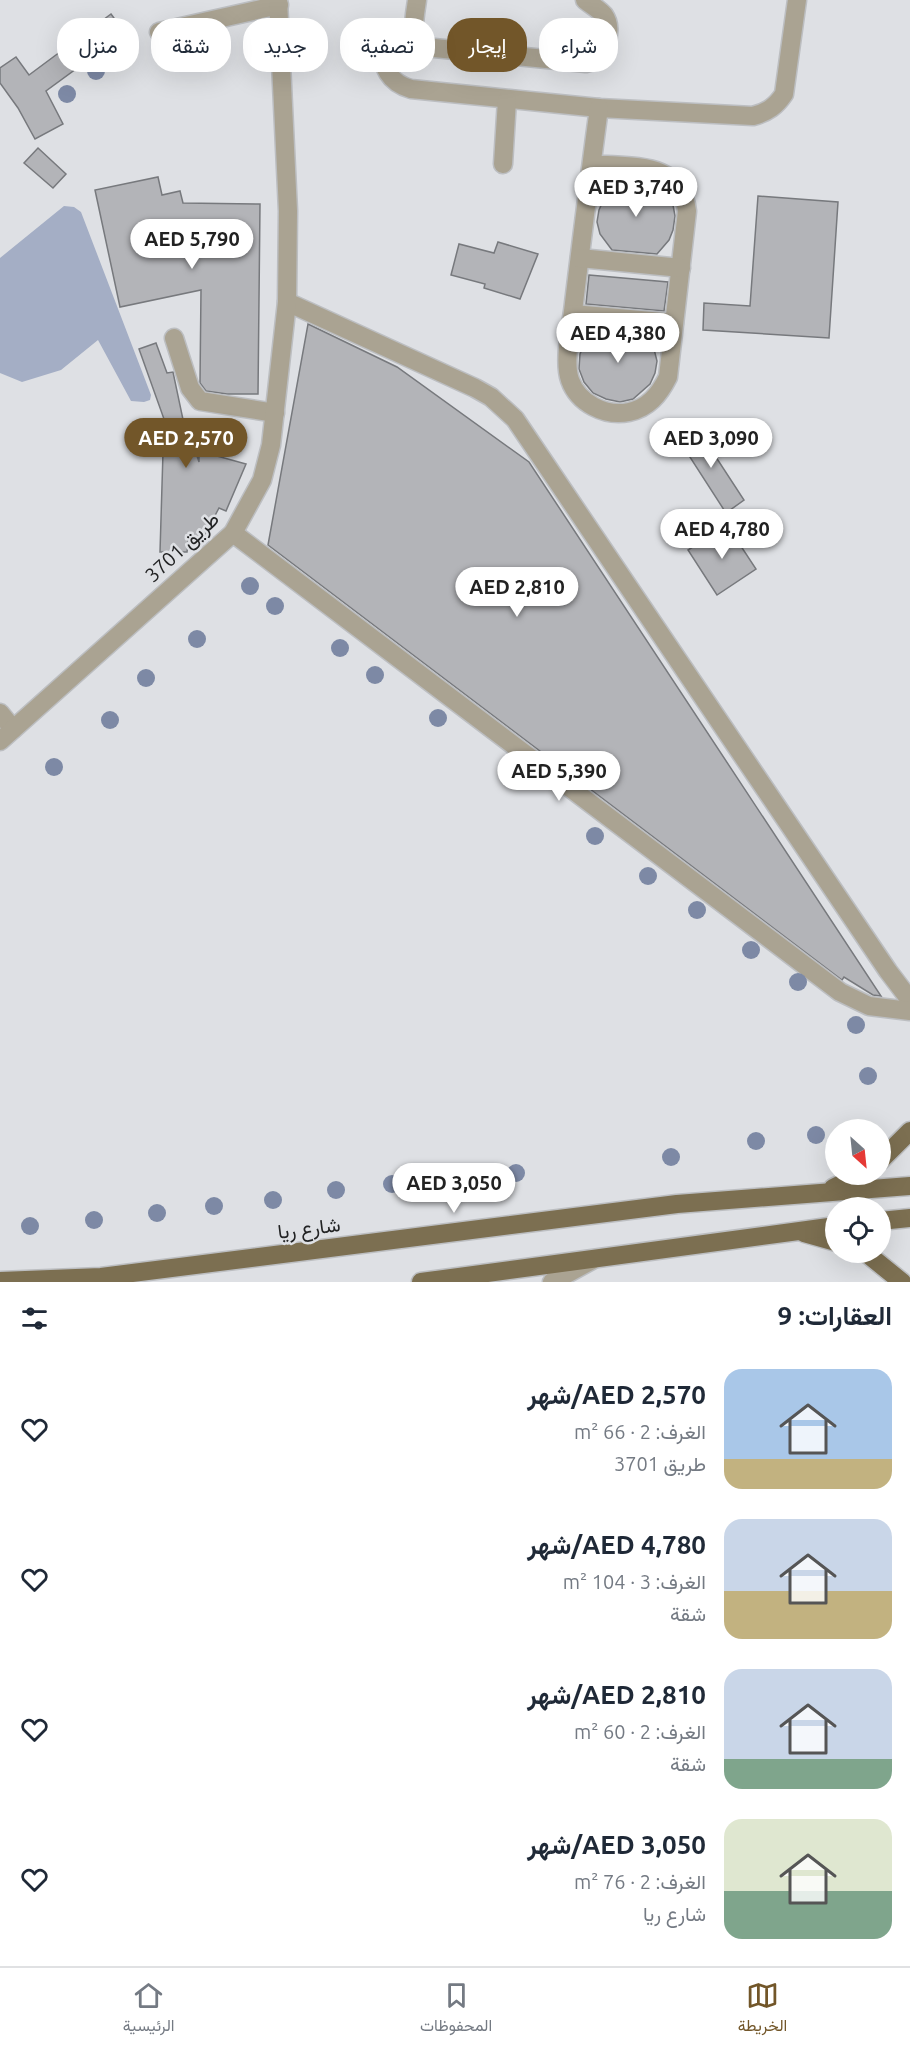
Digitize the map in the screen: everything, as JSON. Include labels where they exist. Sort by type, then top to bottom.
[{"type":"main road","points":[[891,1150],[910,1131]]},
{"type":"main road","points":[[820,1193],[837,1185]]},
{"type":"main road","name":"شارع ريا","points":[[0,1281],[101,1277],[677,1204],[910,1186]]},
{"type":"main road","points":[[891,1220],[910,1218]]},
{"type":"main road","points":[[421,1282],[825,1227]]},
{"type":"main road","points":[[797,1231],[825,1239]]},
{"type":"main road","points":[[879,1263],[902,1282]]},
{"type":"street","points":[[417,0],[414,30],[419,43],[424,47],[586,63],[593,61],[603,51],[608,28],[602,14],[585,0]]},
{"type":"street","points":[[388,72],[401,86],[507,100],[599,108],[753,116],[766,113],[777,105],[786,87],[796,0]]},
{"type":"street","points":[[215,18],[279,2]]},
{"type":"street","name":"طريق 3701","points":[[7,735],[233,533],[262,480],[268,463],[287,303],[288,210],[279,2]]},
{"type":"street","points":[[503,164],[507,100]]},
{"type":"street","points":[[592,164],[649,169],[664,173],[677,182],[685,195],[687,211],[668,377],[662,390],[652,401],[627,413],[599,410],[587,403],[570,381],[567,368],[580,258],[599,108]]},
{"type":"street","points":[[580,258],[681,268]]},
{"type":"street","points":[[287,303],[475,388],[491,397],[515,419],[881,962],[910,1000]]},
{"type":"street","points":[[573,315],[674,323]]},
{"type":"street","points":[[174,338],[190,388],[200,401],[275,413]]},
{"type":"street","points":[[233,533],[840,992],[869,1006],[910,1011]]},
{"type":"street","points":[[0,713],[7,735]]},
{"type":"street","points":[[552,1282],[592,1260]]},
{"type":"shaded area","points":[[64,206],[74,207],[81,212],[151,395],[150,400],[131,401],[98,340],[61,370],[22,382],[0,373],[0,258]]},
{"type":"building","points":[[57,54],[57,72],[72,72],[46,91],[63,124],[35,139],[18,108],[0,83],[0,68],[16,57],[29,75]]},
{"type":"building","points":[[38,148],[66,174],[53,188],[24,163]]},
{"type":"building","points":[[158,177],[162,195],[180,191],[183,203],[260,204],[258,394],[206,391],[200,383],[201,290],[120,307],[95,190]]},
{"type":"building","points":[[634,181],[658,187],[673,205],[675,216],[673,230],[669,240],[657,254],[612,250],[600,234],[597,222],[604,199],[612,189],[622,183]]},
{"type":"building","points":[[758,196],[838,202],[829,338],[703,330],[704,303],[750,306]]},
{"type":"building","points":[[498,242],[538,254],[520,299],[484,288],[485,284],[451,275],[459,244],[494,253]]},
{"type":"building","points":[[589,275],[668,282],[664,311],[586,304]]},
{"type":"building","points":[[308,324],[397,367],[529,462],[881,996],[873,995],[844,977],[842,980],[268,545]]},
{"type":"building","points":[[598,328],[643,332],[654,349],[657,361],[655,373],[650,384],[633,399],[620,402],[606,399],[593,393],[584,382],[579,369],[580,354],[585,343]]},
{"type":"building","points":[[156,343],[167,373],[173,372],[189,448],[195,450],[199,462],[199,451],[246,464],[226,511],[219,508],[202,540],[189,535],[187,552],[160,552],[164,419],[139,349]]},
{"type":"building","points":[[695,425],[744,500],[726,513],[677,437]]},
{"type":"building","points":[[727,525],[756,569],[717,595],[688,550]]}]
